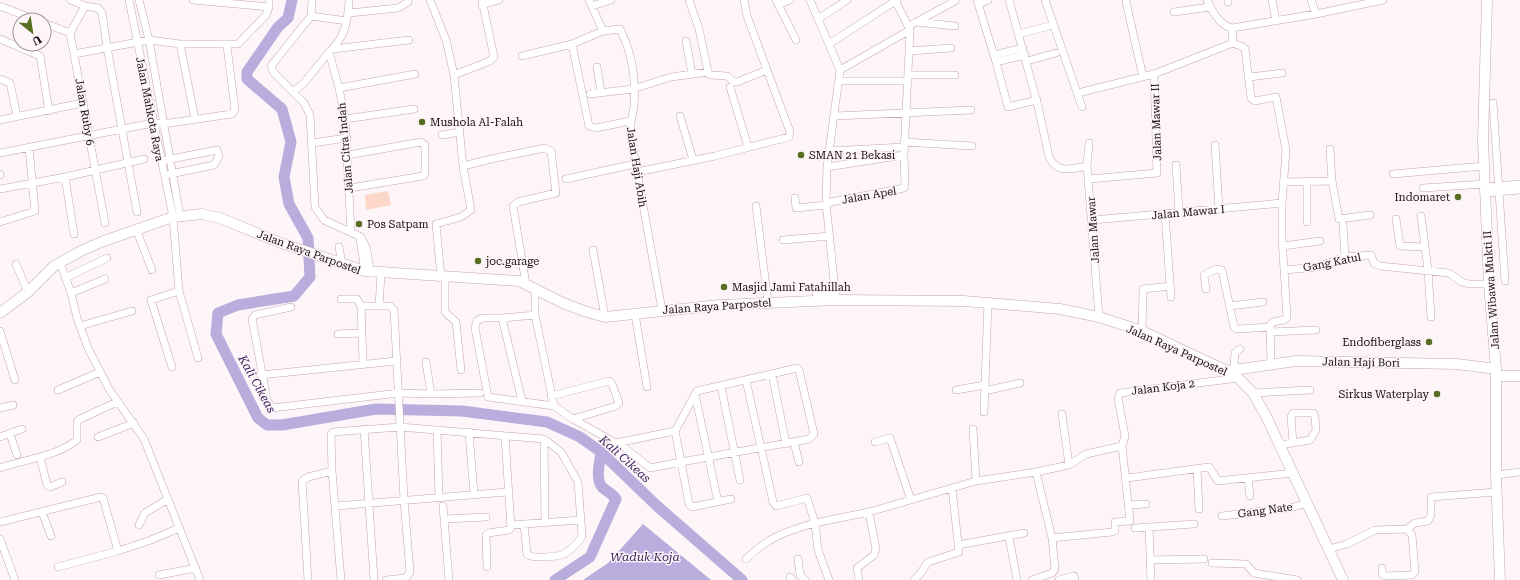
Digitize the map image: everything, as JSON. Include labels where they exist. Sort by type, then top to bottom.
[{"type":"main road","name":"Jalan Wibawa Mukti II","points":[[1487,0],[1483,140],[1489,284],[1496,372],[1496,492],[1500,580]]},
{"type":"main road","name":"Jalan Raya Parpostel","points":[[0,313],[28,292],[46,273],[60,262],[101,242],[136,229],[177,217],[202,214],[220,218],[281,243],[372,273],[520,281],[584,312],[606,317],[662,310],[836,296],[988,302],[1060,309],[1099,317],[1142,331],[1234,373],[1253,393],[1280,445],[1343,580]]},
{"type":"main road","name":"Jalan Haji Bori","points":[[1234,373],[1271,363],[1296,361],[1458,364],[1520,376]]},
{"type":"street","points":[[71,0],[85,6],[102,10],[107,46],[137,212]]},
{"type":"street","name":"Jalan Mahkota Raya","points":[[129,0],[164,175],[177,217]]},
{"type":"street","name":"Jalan Mahkota Raya","points":[[139,0],[149,40],[173,174],[177,217]]},
{"type":"street","points":[[74,54],[107,46],[149,40],[180,44],[227,46],[241,43],[266,15],[269,4],[193,0]]},
{"type":"street","points":[[312,0],[311,16],[271,66],[274,73],[294,91],[304,103],[310,115],[315,207],[324,220],[334,226],[351,231],[360,236],[372,273],[379,306]]},
{"type":"street","points":[[294,91],[304,83],[343,37],[349,13],[349,0]]},
{"type":"street","points":[[430,0],[446,40],[454,75],[464,166],[471,210],[461,217],[436,224],[443,277],[445,312],[456,322],[461,370]]},
{"type":"street","points":[[454,75],[490,61],[494,57],[482,2],[499,0]]},
{"type":"street","points":[[522,56],[572,44],[603,31],[591,3],[611,0]]},
{"type":"street","points":[[689,0],[699,29],[708,72],[710,75],[727,76],[734,82],[737,82],[767,70]]},
{"type":"street","points":[[637,172],[789,137],[790,132],[747,16],[744,0]]},
{"type":"street","points":[[790,0],[777,3],[796,40]]},
{"type":"street","points":[[810,0],[840,70],[827,167],[826,204],[836,296],[816,293]]},
{"type":"street","points":[[818,19],[847,0]]},
{"type":"street","points":[[827,167],[904,156],[910,28],[896,0],[829,44]]},
{"type":"street","points":[[988,0],[978,2],[1008,107],[1011,108],[1037,100]]},
{"type":"street","points":[[1009,0],[1037,100],[1049,156],[1053,164],[1060,168],[1088,166]]},
{"type":"street","points":[[1045,0],[1082,107]]},
{"type":"street","points":[[1207,0],[1210,8],[1225,25],[1232,28],[1316,14],[1356,3],[1383,0]]},
{"type":"street","points":[[1272,0],[1276,21]]},
{"type":"street","points":[[1311,0],[1316,14]]},
{"type":"street","points":[[840,70],[910,28],[916,22],[955,1]]},
{"type":"street","points":[[349,13],[398,8],[408,2]]},
{"type":"street","points":[[1126,2],[1144,77]]},
{"type":"street","points":[[0,6],[15,12]]},
{"type":"street","points":[[52,26],[70,33],[85,6]]},
{"type":"street","points":[[1174,12],[1210,8]]},
{"type":"street","points":[[311,16],[347,21]]},
{"type":"street","points":[[916,22],[955,26]]},
{"type":"street","points":[[1019,34],[1049,26]]},
{"type":"street","points":[[1232,28],[1233,43]]},
{"type":"street","name":"Jalan Haji Abih","points":[[603,31],[620,30],[631,56],[634,75],[634,105],[630,121],[635,164],[662,310]]},
{"type":"street","name":"Jalan Ruby 6","points":[[70,33],[105,223]]},
{"type":"street","points":[[0,39],[40,56],[49,111]]},
{"type":"street","points":[[331,50],[408,40]]},
{"type":"street","points":[[686,41],[692,74]]},
{"type":"street","points":[[1078,93],[1154,74],[1233,43],[1243,46],[1250,77],[1252,100],[1275,96],[1277,98],[1286,150],[1282,203],[1287,317],[1284,320],[1271,322],[1271,363]]},
{"type":"street","points":[[180,44],[195,119]]},
{"type":"street","points":[[572,44],[589,126],[596,128],[630,121]]},
{"type":"street","points":[[0,153],[153,123],[163,124],[232,114],[235,111],[227,46]]},
{"type":"street","points":[[910,51],[952,48]]},
{"type":"street","name":"Jalan Citra Indah","points":[[331,50],[345,119],[350,188],[351,231]]},
{"type":"street","points":[[995,59],[1056,53]]},
{"type":"street","points":[[597,67],[601,92]]},
{"type":"street","points":[[590,94],[633,89],[671,77],[708,72]]},
{"type":"street","points":[[1250,77],[1282,73]]},
{"type":"street","points":[[339,88],[415,74]]},
{"type":"street","name":"Jalan Mawar II","points":[[1089,179],[1158,172],[1154,74]]},
{"type":"street","points":[[839,81],[955,75]]},
{"type":"street","points":[[0,80],[10,83],[17,116]]},
{"type":"street","points":[[730,87],[748,147]]},
{"type":"street","points":[[0,120],[82,103]]},
{"type":"street","points":[[1493,103],[1506,281]]},
{"type":"street","points":[[345,119],[414,109]]},
{"type":"street","points":[[835,116],[971,110]]},
{"type":"street","points":[[680,116],[693,160]]},
{"type":"street","points":[[442,135],[460,132]]},
{"type":"street","points":[[312,143],[347,138]]},
{"type":"street","points":[[348,155],[421,142],[425,145],[425,174],[420,178],[350,188]]},
{"type":"street","name":"Jalan Mawar","points":[[1089,143],[1088,166],[1099,317]]},
{"type":"street","points":[[829,151],[904,145],[972,146]]},
{"type":"street","points":[[1215,145],[1219,209]]},
{"type":"street","points":[[0,222],[35,211],[34,183],[30,148]]},
{"type":"street","points":[[464,166],[545,148],[551,151],[556,193],[518,202],[513,206],[531,286],[535,315],[554,406]]},
{"type":"street","points":[[1330,149],[1332,181],[1339,219],[1370,215]]},
{"type":"street","points":[[161,161],[217,150],[219,156],[214,165],[164,175]]},
{"type":"street","name":"Jalan Apel","points":[[826,204],[904,188],[904,156]]},
{"type":"street","points":[[0,189],[65,177],[144,159]]},
{"type":"street","points":[[566,179],[635,164]]},
{"type":"street","points":[[1176,165],[1179,212]]},
{"type":"street","points":[[1393,174],[1484,166]]},
{"type":"street","points":[[65,177],[74,234]]},
{"type":"street","points":[[1284,182],[1332,181]]},
{"type":"street","points":[[1307,182],[1307,222]]},
{"type":"street","points":[[1500,189],[1520,184]]},
{"type":"street","points":[[1423,188],[1486,188],[1520,190]]},
{"type":"street","points":[[795,198],[796,208],[826,204]]},
{"type":"street","name":"Jalan Mawar I","points":[[1093,220],[1282,203]]},
{"type":"street","points":[[756,206],[768,302]]},
{"type":"street","points":[[1165,214],[1171,297]]},
{"type":"street","points":[[1421,216],[1428,270],[1430,317]]},
{"type":"street","points":[[177,217],[179,291],[198,358]]},
{"type":"street","points":[[1396,219],[1400,246],[1425,247]]},
{"type":"street","points":[[1343,225],[1345,257]]},
{"type":"street","points":[[136,229],[152,270]]},
{"type":"street","points":[[783,240],[830,236]]},
{"type":"street","points":[[1283,246],[1320,241]]},
{"type":"street","points":[[338,263],[340,247]]},
{"type":"street","points":[[593,250],[606,317]]},
{"type":"street","name":"Gang Katul","points":[[1285,270],[1317,267],[1345,257],[1371,255],[1374,262],[1380,266],[1449,273],[1462,282],[1469,284],[1489,284]]},
{"type":"street","points":[[65,278],[107,258]]},
{"type":"street","points":[[60,262],[71,293],[80,326],[100,372],[117,402],[134,423],[144,439],[200,580]]},
{"type":"street","points":[[16,264],[28,292]]},
{"type":"street","points":[[1206,289],[1204,274],[1216,269],[1222,270],[1235,328],[1316,330]]},
{"type":"street","points":[[71,293],[105,279]]},
{"type":"street","points":[[1142,331],[1143,289],[1170,286]]},
{"type":"street","points":[[172,367],[151,300],[179,291]]},
{"type":"street","points":[[341,299],[357,298],[362,306],[363,363]]},
{"type":"street","points":[[984,412],[988,302]]},
{"type":"street","points":[[1230,306],[1263,302]]},
{"type":"street","points":[[362,306],[390,306],[393,308],[409,575],[406,578],[386,580]]},
{"type":"street","points":[[290,307],[255,315],[252,318],[261,375],[267,400],[269,405],[276,409],[399,396],[480,393]]},
{"type":"street","points":[[80,326],[132,310]]},
{"type":"street","points":[[635,314],[647,387]]},
{"type":"street","points":[[535,315],[482,318],[477,321],[475,328],[488,397],[554,406],[573,419],[614,442],[619,443],[650,468],[681,462],[761,449],[809,439],[814,434],[800,373],[797,368],[697,391],[675,431],[681,462],[690,506],[694,508],[731,499]]},
{"type":"street","points":[[502,318],[522,401]]},
{"type":"street","points":[[0,331],[15,380]]},
{"type":"street","points":[[338,334],[362,333]]},
{"type":"street","points":[[1234,373],[1235,353],[1240,349]]},
{"type":"street","points":[[261,375],[363,363],[396,361]]},
{"type":"street","points":[[426,362],[430,394]]},
{"type":"street","points":[[58,390],[100,372]]},
{"type":"street","name":"Jalan Koja 2","points":[[1122,446],[1125,436],[1118,398],[1120,393],[1234,373]]},
{"type":"street","points":[[772,374],[786,444]]},
{"type":"street","points":[[746,380],[773,502],[776,506],[807,498],[815,524],[818,550],[829,580]]},
{"type":"street","points":[[551,396],[609,381],[612,384],[619,403],[616,406],[573,419]]},
{"type":"street","points":[[956,390],[1020,383]]},
{"type":"street","points":[[721,386],[740,480]]},
{"type":"street","points":[[1253,393],[1310,390]]},
{"type":"street","points":[[695,394],[718,502]]},
{"type":"street","points":[[0,468],[26,459],[59,452],[76,442],[78,436],[76,423],[78,420],[117,402]]},
{"type":"street","points":[[0,408],[13,405]]},
{"type":"street","points":[[1280,445],[1293,444],[1310,440],[1315,434],[1315,416],[1313,413],[1294,413],[1291,417],[1293,444]]},
{"type":"street","points":[[1062,414],[1069,465]]},
{"type":"street","points":[[98,437],[134,423]]},
{"type":"street","points":[[341,580],[332,471],[331,434],[333,432],[400,424],[437,430],[544,439],[561,452],[578,482],[581,520],[580,540],[563,554],[532,558],[527,554],[524,524]]},
{"type":"street","points":[[0,437],[22,429]]},
{"type":"street","points":[[364,429],[374,580]]},
{"type":"street","points":[[973,429],[976,481]]},
{"type":"street","points":[[437,430],[439,496]]},
{"type":"street","points":[[619,443],[675,431]]},
{"type":"street","points":[[469,432],[474,494]]},
{"type":"street","points":[[10,434],[17,455]]},
{"type":"street","points":[[487,567],[486,535],[488,533],[509,530],[512,525],[508,492],[505,436]]},
{"type":"street","points":[[875,442],[890,438],[911,500]]},
{"type":"street","points":[[544,439],[545,522]]},
{"type":"street","points":[[794,442],[799,462]]},
{"type":"street","points":[[746,559],[760,546],[776,536],[815,524],[869,512],[976,481],[1036,472],[1069,465],[1086,454],[1122,446],[1127,478],[1130,520],[1115,522],[1115,531],[1112,532],[1052,538]]},
{"type":"street","points":[[40,457],[47,485],[50,487],[62,482]]},
{"type":"street","points":[[1127,478],[1209,467],[1218,481],[1293,473]]},
{"type":"street","points":[[1197,469],[1199,509]]},
{"type":"street","points":[[308,580],[302,481],[308,477],[332,471]]},
{"type":"street","points":[[1032,580],[1054,572],[1055,569],[1052,538],[1036,472]]},
{"type":"street","points":[[1496,475],[1520,472]]},
{"type":"street","points":[[1248,479],[1250,496]]},
{"type":"street","points":[[914,580],[928,562],[959,552],[952,488]]},
{"type":"street","points":[[336,506],[439,496],[508,492]]},
{"type":"street","points":[[1329,549],[1347,544],[1374,530],[1407,529],[1415,523],[1424,523],[1430,519],[1431,497],[1496,492]]},
{"type":"street","points":[[0,522],[103,497],[118,551]]},
{"type":"street","points":[[139,525],[145,513],[168,499]]},
{"type":"street","name":"Gang Nate","points":[[1222,516],[1290,508],[1307,503]]},
{"type":"street","points":[[1129,505],[1146,504]]},
{"type":"street","points":[[443,506],[449,580]]},
{"type":"street","points":[[42,512],[51,536]]},
{"type":"street","points":[[859,580],[857,568],[874,555],[876,549],[869,512]]},
{"type":"street","points":[[444,519],[486,517]]},
{"type":"street","points":[[512,525],[581,520]]},
{"type":"street","points":[[1135,528],[1194,524]]},
{"type":"street","points":[[1149,527],[1151,580]]},
{"type":"street","points":[[58,567],[118,551],[151,540],[179,528]]},
{"type":"street","points":[[1382,568],[1382,574],[1385,576],[1412,575],[1415,572],[1412,535],[1407,529]]},
{"type":"street","points":[[958,545],[1009,537],[1024,533]]},
{"type":"street","points":[[1009,537],[1017,580]]},
{"type":"street","points":[[0,539],[15,580]]},
{"type":"street","points":[[798,559],[800,575],[805,580]]},
{"type":"street","points":[[1150,560],[1204,559]]},
{"type":"street","points":[[1212,563],[1246,564],[1254,573],[1297,580]]},
{"type":"street","points":[[159,575],[196,568]]},
{"type":"street","points":[[1058,580],[1074,578]]},
{"type":"shaded area","points":[[388,191],[391,205],[366,210],[365,195]]},
{"type":"water","name":"Waduk Koja","points":[[643,524],[711,580],[583,580],[608,563]]},
{"type":"waterway","name":"Kali Cikeas","points":[[292,0],[288,18],[278,27],[247,72],[247,79],[282,109],[291,142],[284,177],[289,204],[308,238],[310,277],[294,296],[238,305],[218,313],[216,334],[258,418],[267,425],[282,425],[376,409],[462,411],[547,422],[580,437],[601,452],[656,505],[742,580]]},
{"type":"waterway","points":[[555,580],[590,557],[616,499],[602,487],[600,483],[598,470],[601,452]]},
{"type":"place","name":"Mushola Al-Falah","points":[[422,122]]},
{"type":"place","name":"SMAN 21 Bekasi","points":[[801,155]]},
{"type":"place","name":"Indomaret","points":[[1458,197]]},
{"type":"place","name":"Pos Satpam","points":[[359,224]]},
{"type":"place","name":"joc.garage","points":[[478,261]]},
{"type":"place","name":"Masjid Jami Fatahillah","points":[[724,287]]},
{"type":"place","name":"Endofiberglass","points":[[1429,342]]},
{"type":"place","name":"Sirkus Waterplay","points":[[1437,394]]}]
